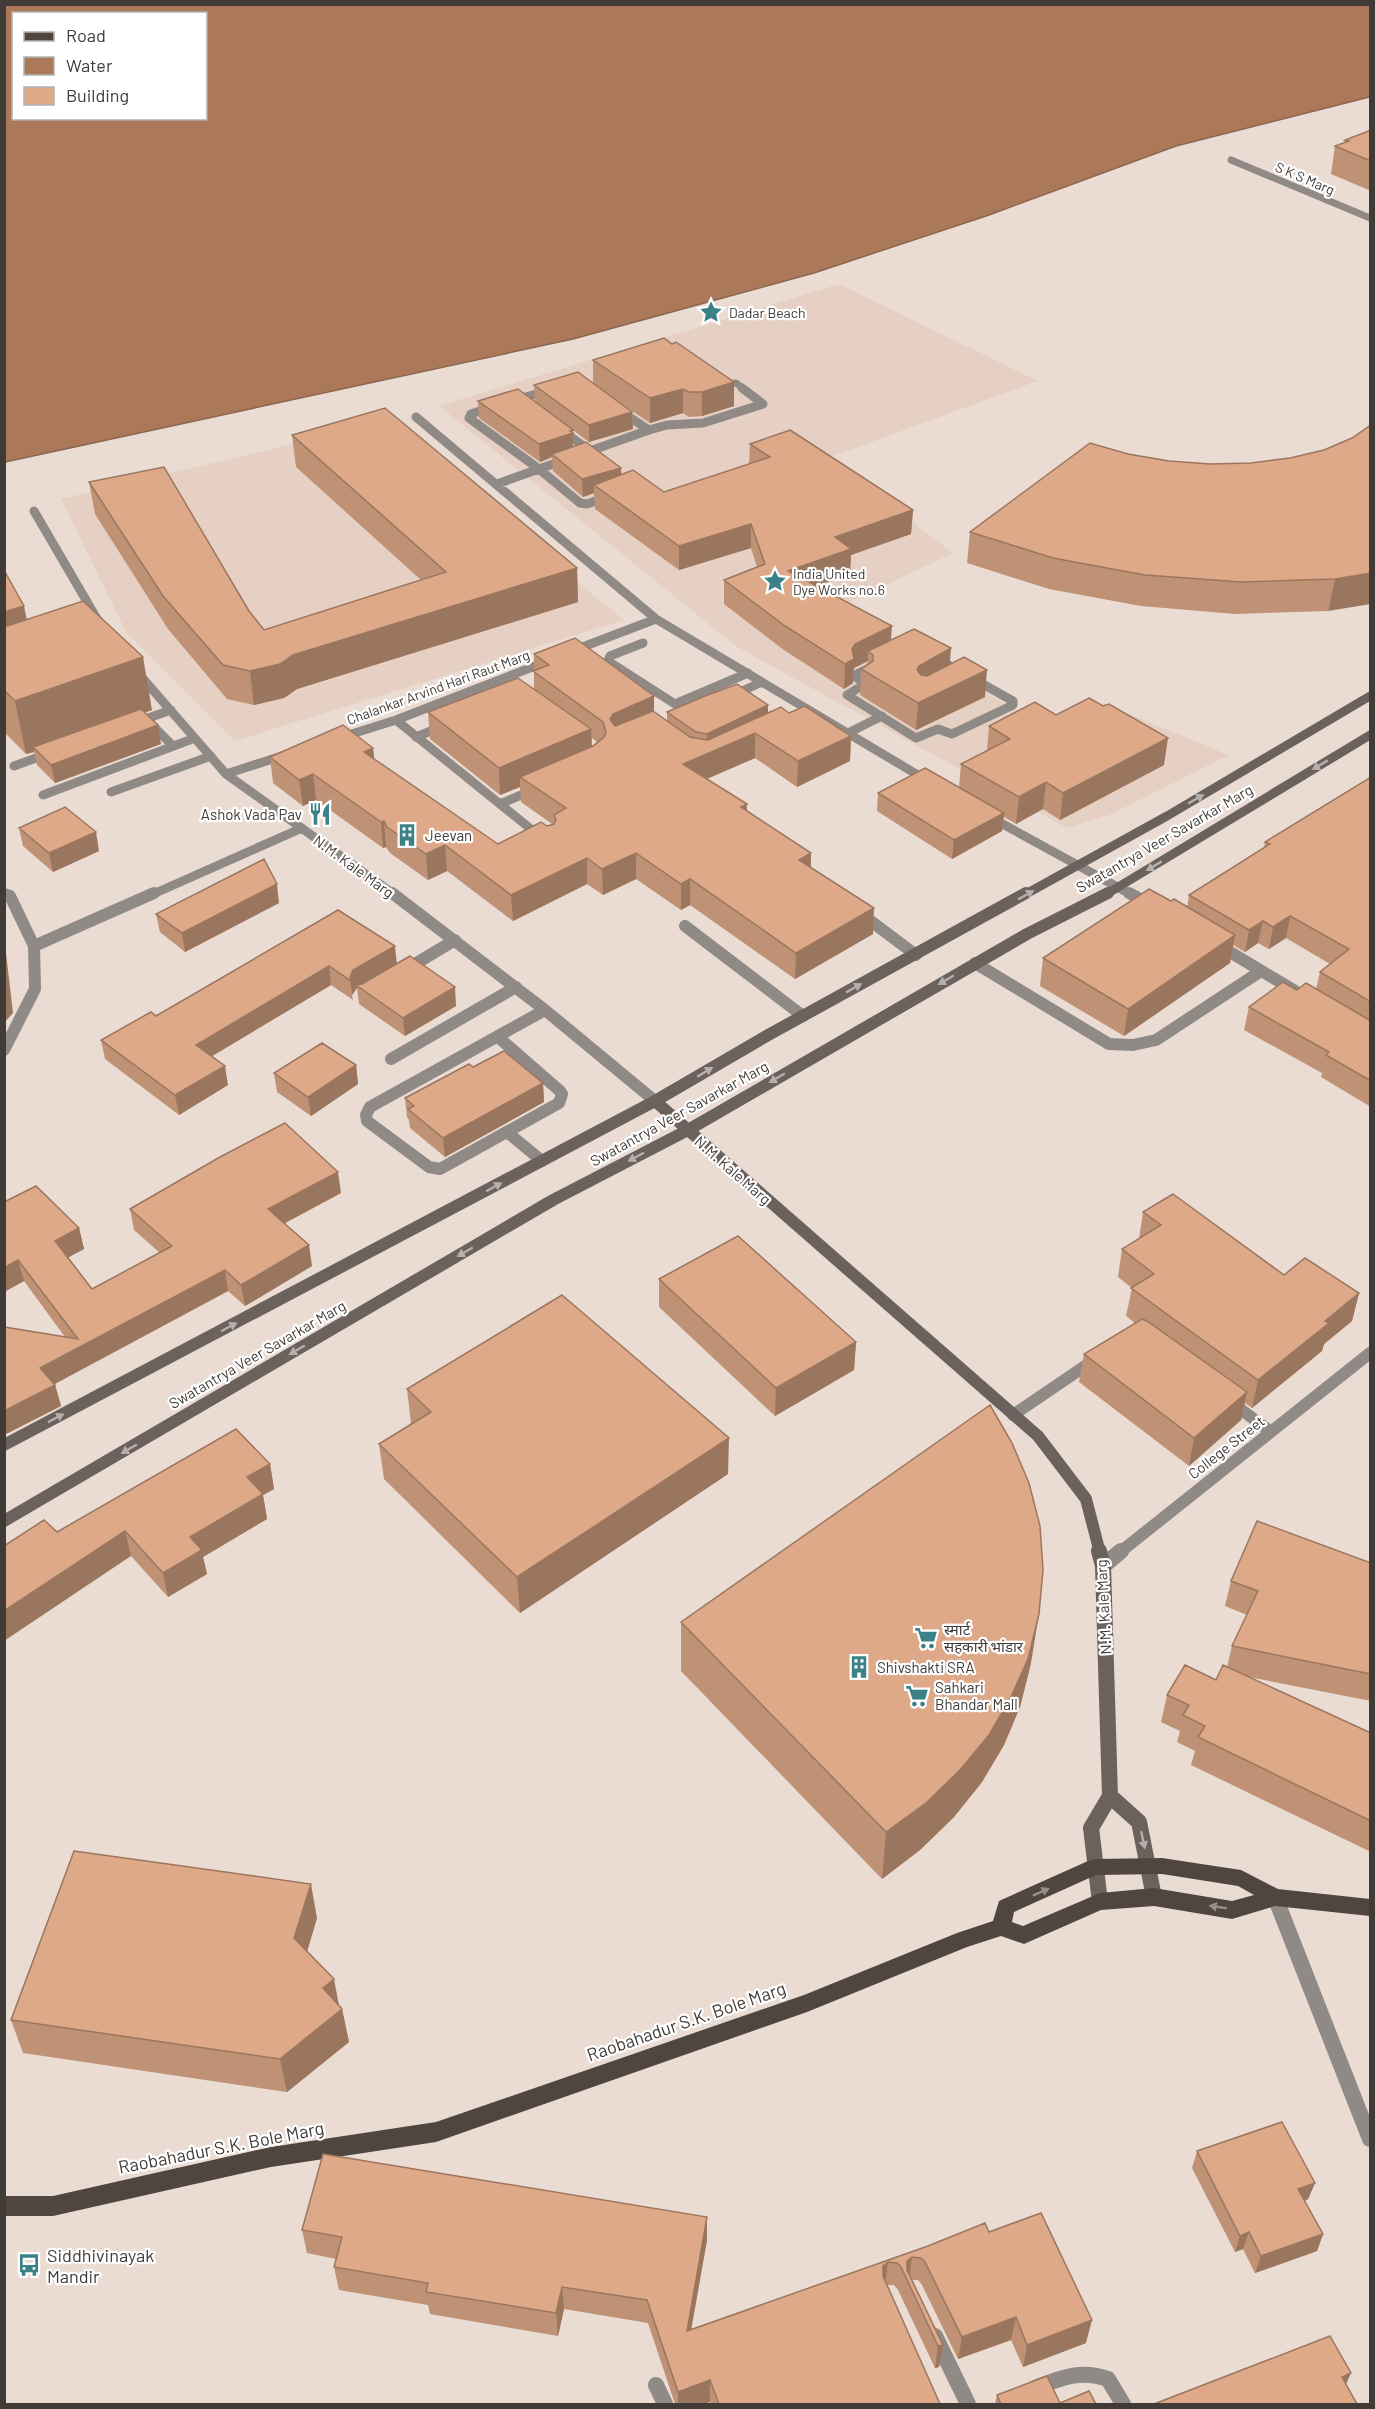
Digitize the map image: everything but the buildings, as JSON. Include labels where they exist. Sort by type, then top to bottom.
[{"type":"main road","name":"Swatantrya Veer Savarkar Marg","points":[[4,1446],[655,1101],[803,1016],[1078,866],[1371,696]]},
{"type":"main road","name":"Swatantrya Veer Savarkar Marg","points":[[4,1521],[553,1200],[688,1130],[1027,933],[1120,886],[1371,735]]},
{"type":"main road","name":"N.M. Kale Marg","points":[[655,1101],[1038,1436],[1086,1499],[1103,1566],[1110,1796]]},
{"type":"main road","points":[[1100,1902],[1090,1828],[1110,1796],[1139,1822],[1154,1897]]},
{"type":"main road","points":[[1001,1927],[1006,1907],[1095,1868],[1162,1866],[1242,1878],[1275,1897]]},
{"type":"main road","name":"Raobahadur S.K. Bole Marg","points":[[4,2206],[53,2206],[271,2157],[436,2132],[807,2003],[964,1939],[1001,1927],[1024,1935],[1100,1902],[1154,1897],[1232,1910],[1275,1897],[1371,1908]]},
{"type":"street","name":"S K S Marg","points":[[1231,160],[1371,218]]},
{"type":"street","points":[[497,484],[649,430],[667,425],[703,423],[763,404],[736,384],[712,385]]},
{"type":"street","points":[[560,388],[474,412],[470,418],[539,469],[580,504],[587,504],[618,493]]},
{"type":"street","points":[[520,399],[529,406]]},
{"type":"street","points":[[614,406],[649,430]]},
{"type":"street","points":[[416,417],[656,619],[941,789]]},
{"type":"street","points":[[555,425],[590,451]]},
{"type":"street","points":[[34,511],[105,631]]},
{"type":"street","name":"Chalankar Arvind Hari Raut Marg","points":[[328,742],[396,720],[656,619]]},
{"type":"street","points":[[643,644],[610,656],[608,661],[675,704],[748,674]]},
{"type":"street","points":[[911,648],[917,648],[965,674],[1013,701],[1013,705],[952,734],[938,729],[919,738],[847,694],[865,684],[856,676],[860,672],[911,648]]},
{"type":"street","name":"N.M. Kale Marg","points":[[133,667],[226,774],[455,940],[545,1010],[655,1101]]},
{"type":"street","points":[[954,679],[965,674]]},
{"type":"street","points":[[717,702],[762,682]]},
{"type":"street","points":[[124,727],[171,710]]},
{"type":"street","points":[[794,718],[810,711]]},
{"type":"street","points":[[848,733],[882,716]]},
{"type":"street","points":[[146,719],[173,746]]},
{"type":"street","points":[[396,720],[550,845]]},
{"type":"street","points":[[416,737],[449,724]]},
{"type":"street","points":[[43,795],[195,738]]},
{"type":"street","points":[[14,766],[58,750]]},
{"type":"street","points":[[226,774],[294,752]]},
{"type":"street","points":[[111,792],[211,756]]},
{"type":"street","points":[[500,804],[540,787]]},
{"type":"street","points":[[977,810],[1078,866],[1120,886],[1161,911]]},
{"type":"street","points":[[34,946],[302,828]]},
{"type":"street","points":[[4,894],[10,896],[34,946],[35,989],[4,1050]]},
{"type":"street","points":[[853,908],[916,955]]},
{"type":"street","points":[[685,926],[803,1016]]},
{"type":"street","points":[[391,978],[416,968],[455,940]]},
{"type":"street","points":[[1211,941],[1301,995]]},
{"type":"street","points":[[975,963],[1109,1044],[1123,1047],[1156,1040],[1261,971]]},
{"type":"street","points":[[391,1059],[516,987]]},
{"type":"street","points":[[498,1037],[562,1094],[559,1103],[440,1169],[434,1169],[367,1120],[366,1115],[370,1107],[545,1010]]},
{"type":"street","points":[[507,1131],[542,1161]]},
{"type":"street","points":[[1013,1415],[1109,1350]]},
{"type":"street","name":"College Street","points":[[1103,1566],[1371,1353]]},
{"type":"street","points":[[1219,1394],[1271,1432]]},
{"type":"street","points":[[1275,1897],[1371,2139]]},
{"type":"street","points":[[928,2321],[968,2404]]},
{"type":"street","points":[[1024,2392],[1077,2372],[1088,2372],[1108,2379],[1123,2404]]},
{"type":"street","points":[[656,2385],[665,2404]]},
{"type":"shaded area","name":"India United Dye Works no.6","points":[[839,284],[1038,381],[828,458],[953,553],[836,609],[1046,726],[1122,711],[1229,755],[1112,814],[1067,828],[737,647],[439,406]]},
{"type":"shaded area","points":[[381,423],[624,620],[235,741],[126,632],[61,499]]},
{"type":"water","points":[[4,5],[1370,5],[1370,97],[1176,146],[989,215],[814,273],[573,339],[5,462]]},
{"type":"place","name":"Dadar Beach","points":[[711,312]]},
{"type":"place","name":"India United Dye Works no.6","points":[[775,581]]},
{"type":"place","name":"Ashok Vada Pav","points":[[320,814]]},
{"type":"place","name":"Jeevan","points":[[407,835]]},
{"type":"place","name":"स्मार्ट सहकारी भांडार","points":[[926,1638]]},
{"type":"place","name":"Shivshakti SRA","points":[[859,1667]]},
{"type":"place","name":"Sahkari Bhandar Mall","points":[[917,1696]]},
{"type":"place","name":"Siddhivinayak Mandir","points":[[29,2265]]}]
